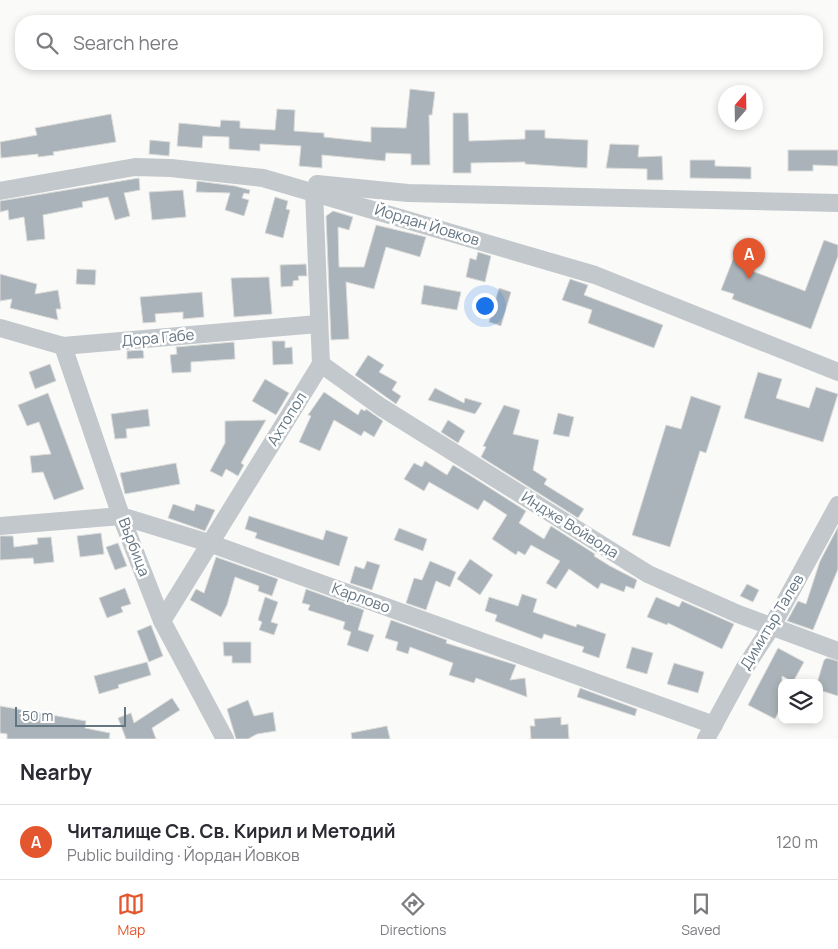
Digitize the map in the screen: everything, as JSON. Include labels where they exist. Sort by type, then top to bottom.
[{"type":"street","name":"Йордан Йовков","points":[[0,191],[135,167],[170,168],[263,178],[314,191],[595,275],[838,372]]},
{"type":"street","points":[[263,178],[408,194],[838,203]]},
{"type":"street","points":[[314,191],[321,364]]},
{"type":"street","name":"Дора Габе","points":[[0,328],[63,346],[318,324]]},
{"type":"street","name":"Върбица","points":[[63,346],[121,516],[162,621],[225,739]]},
{"type":"street","name":"Ахтопол","points":[[162,621],[321,364]]},
{"type":"street","name":"Индже Войвода","points":[[321,364],[382,407],[648,574],[738,614],[838,651]]},
{"type":"street","name":"Димитър Талев","points":[[710,732],[744,669],[772,626],[838,505]]},
{"type":"street","name":"Карлово","points":[[0,526],[121,516],[209,543],[710,732]]},
{"type":"building","points":[[410,89],[435,92],[432,115],[429,115],[430,165],[411,165],[411,154],[386,153],[385,161],[322,155],[322,168],[299,166],[301,146],[260,144],[260,151],[229,149],[229,137],[203,136],[202,148],[177,146],[179,123],[220,127],[221,120],[240,121],[240,128],[275,130],[277,109],[295,110],[294,131],[324,133],[324,137],[371,142],[371,127],[406,128]]},
{"type":"building","points":[[453,113],[468,113],[469,141],[525,139],[525,130],[545,130],[545,138],[588,140],[587,168],[525,164],[525,162],[471,163],[471,173],[453,173]]},
{"type":"building","points":[[111,114],[116,142],[53,152],[54,155],[38,157],[38,154],[1,158],[0,142],[37,135],[35,128]]},
{"type":"building","points":[[150,140],[170,142],[169,156],[149,154]]},
{"type":"building","points":[[610,144],[639,145],[638,157],[662,156],[663,180],[647,180],[647,169],[606,168]]},
{"type":"building","points":[[788,150],[838,150],[838,166],[813,165],[813,171],[788,171]]},
{"type":"building","points":[[690,160],[715,160],[715,166],[751,167],[751,179],[690,178]]},
{"type":"building","points":[[139,178],[140,190],[124,193],[130,216],[115,220],[108,197],[82,202],[83,207],[43,215],[45,239],[27,241],[24,217],[9,220],[8,210],[0,212],[0,201]]},
{"type":"building","points":[[197,181],[250,190],[249,194],[244,193],[242,198],[249,200],[244,216],[225,210],[230,193],[196,192]]},
{"type":"building","points":[[183,190],[186,217],[152,220],[149,192]]},
{"type":"building","points":[[275,197],[288,201],[286,209],[290,210],[283,238],[265,233]]},
{"type":"building","points":[[333,211],[353,217],[349,230],[338,227],[339,267],[364,267],[376,225],[426,237],[420,257],[386,247],[374,289],[346,282],[349,339],[331,340],[326,216]]},
{"type":"building","points":[[824,240],[838,245],[838,256],[811,329],[732,299],[734,294],[721,290],[737,249],[752,255],[747,269],[805,291]]},
{"type":"building","points":[[478,252],[491,256],[485,282],[466,277],[470,258],[476,260]]},
{"type":"building","points":[[306,264],[307,276],[298,276],[299,280],[293,281],[293,286],[281,287],[280,265]]},
{"type":"building","points":[[77,269],[96,270],[95,285],[76,284]]},
{"type":"building","points":[[0,274],[37,284],[35,294],[58,290],[61,309],[56,309],[58,320],[10,308],[12,299],[0,301]]},
{"type":"building","points":[[269,277],[272,314],[234,317],[231,278]]},
{"type":"building","points":[[570,279],[588,285],[584,295],[663,325],[654,348],[588,323],[592,310],[562,300]]},
{"type":"building","points":[[424,285],[461,292],[457,310],[421,304]]},
{"type":"building","points":[[499,288],[511,292],[501,326],[489,322]]},
{"type":"building","points":[[202,292],[204,317],[183,319],[183,312],[155,314],[156,322],[143,323],[140,297]]},
{"type":"building","points":[[272,341],[285,341],[285,348],[292,347],[293,364],[273,365]]},
{"type":"building","points":[[234,342],[235,359],[191,362],[191,372],[172,373],[170,355],[177,354],[176,347]]},
{"type":"building","points":[[143,350],[144,358],[127,359],[127,351]]},
{"type":"building","points":[[368,355],[384,365],[379,372],[397,382],[392,390],[401,396],[396,404],[355,375]]},
{"type":"building","points":[[50,364],[56,381],[35,389],[29,372]]},
{"type":"building","points":[[758,372],[782,379],[776,398],[809,408],[816,387],[838,394],[823,442],[744,418]]},
{"type":"building","points":[[265,379],[289,393],[276,415],[252,401]]},
{"type":"building","points":[[435,388],[464,403],[465,398],[482,403],[475,414],[428,400]]},
{"type":"building","points":[[324,392],[358,415],[361,409],[365,411],[366,409],[383,421],[374,437],[364,431],[361,436],[334,420],[320,451],[299,442],[311,416],[308,415]]},
{"type":"building","points":[[48,393],[84,489],[54,500],[43,472],[32,473],[30,456],[51,454],[39,422],[27,426],[18,405]]},
{"type":"building","points":[[691,396],[721,406],[706,453],[700,451],[670,547],[632,535],[666,425],[681,429]]},
{"type":"building","points":[[504,405],[520,410],[513,434],[539,440],[533,470],[547,479],[544,484],[584,509],[578,518],[481,457],[486,447],[483,446]]},
{"type":"building","points":[[148,409],[150,426],[126,429],[127,438],[115,439],[111,414]]},
{"type":"building","points":[[558,413],[574,417],[569,437],[553,434]]},
{"type":"building","points":[[266,420],[241,463],[244,465],[238,476],[226,469],[222,477],[210,471],[225,443],[225,421]]},
{"type":"building","points":[[448,420],[465,431],[458,443],[441,432]]},
{"type":"building","points":[[425,461],[447,475],[453,465],[471,476],[526,511],[519,523],[544,539],[551,526],[595,554],[594,556],[637,580],[634,589],[626,586],[624,592],[601,583],[598,589],[569,569],[556,589],[546,583],[560,561],[531,545],[525,555],[518,551],[516,555],[492,539],[507,515],[484,500],[478,510],[429,482],[424,491],[404,479],[414,463],[422,467]]},
{"type":"building","points":[[176,463],[180,484],[125,494],[120,473]]},
{"type":"building","points":[[173,504],[194,511],[196,504],[215,510],[205,531],[168,518]]},
{"type":"building","points":[[249,516],[323,540],[326,530],[348,537],[339,566],[255,538],[257,533],[245,529]]},
{"type":"building","points":[[838,527],[838,569],[813,630],[787,621],[798,601],[806,604],[820,561]]},
{"type":"building","points":[[399,528],[427,539],[423,551],[394,540]]},
{"type":"building","points":[[101,533],[104,554],[80,557],[77,536]]},
{"type":"building","points":[[0,536],[13,536],[14,547],[38,544],[37,538],[51,537],[54,562],[34,564],[33,558],[0,560]]},
{"type":"building","points":[[118,543],[127,566],[115,570],[106,547]]},
{"type":"building","points":[[216,557],[278,579],[272,596],[258,591],[259,586],[235,577],[227,605],[221,617],[190,600],[196,589],[204,593]]},
{"type":"building","points":[[470,559],[493,575],[480,595],[457,579]]},
{"type":"building","points":[[367,561],[380,565],[372,590],[350,583],[355,566],[364,569]]},
{"type":"building","points":[[430,561],[456,572],[450,587],[436,581],[426,610],[406,603],[414,578],[422,580]]},
{"type":"building","points":[[747,584],[759,590],[753,602],[740,596]]},
{"type":"building","points":[[125,588],[131,604],[121,607],[123,612],[107,618],[99,598]]},
{"type":"building","points":[[306,589],[364,610],[358,630],[374,635],[368,652],[347,645],[351,632],[343,629],[345,622],[308,610],[310,605],[302,603]]},
{"type":"building","points":[[522,594],[537,599],[533,612],[576,627],[577,624],[606,634],[599,658],[582,652],[584,647],[544,634],[542,639],[495,621],[497,615],[485,611],[489,597],[518,606]]},
{"type":"building","points":[[265,597],[278,602],[271,622],[278,624],[274,635],[259,630],[262,622],[258,620]]},
{"type":"building","points":[[656,597],[679,607],[682,601],[734,624],[722,649],[668,623],[667,625],[647,617]]},
{"type":"building","points":[[391,620],[447,640],[446,643],[516,665],[510,680],[525,678],[527,697],[476,678],[474,683],[449,675],[453,663],[410,647],[408,654],[396,650],[398,642],[385,638]]},
{"type":"building","points":[[151,625],[163,656],[149,662],[137,631]]},
{"type":"building","points":[[223,642],[251,642],[251,663],[232,663],[232,656],[224,656]]},
{"type":"building","points":[[632,647],[653,653],[647,674],[626,668]]},
{"type":"building","points":[[778,648],[804,662],[795,679],[788,679],[782,676],[782,679],[778,679],[778,713],[775,719],[748,705]]},
{"type":"building","points":[[827,658],[838,661],[838,696],[823,691],[823,679],[818,679],[824,660]]},
{"type":"building","points":[[147,662],[151,675],[118,685],[119,688],[99,694],[94,676]]},
{"type":"building","points":[[674,663],[704,672],[698,693],[667,684]]},
{"type":"building","points":[[580,688],[637,709],[635,716],[577,697]]},
{"type":"building","points":[[172,698],[180,710],[152,728],[156,739],[126,739],[118,718],[131,713],[134,723]]},
{"type":"building","points":[[248,700],[254,716],[273,712],[276,731],[257,734],[248,739],[236,739],[227,709]]},
{"type":"building","points":[[0,706],[86,721],[85,728],[110,733],[109,739],[7,739],[7,734],[0,733]]},
{"type":"building","points":[[561,717],[561,725],[568,724],[569,739],[531,739],[530,726],[535,726],[534,719]]},
{"type":"building","points":[[387,726],[390,739],[352,739],[351,733]]},
{"type":"place","name":"Читалище Св. Св. Кирил и Методий","points":[[749,279]]}]
